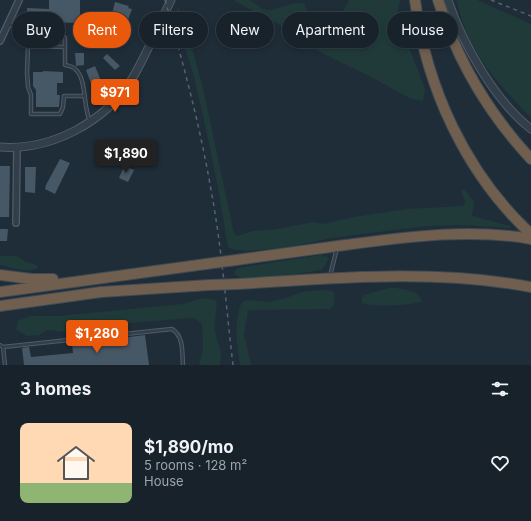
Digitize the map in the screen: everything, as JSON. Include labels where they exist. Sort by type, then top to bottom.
[{"type":"highway","points":[[415,0],[424,49],[432,78],[451,124],[476,167],[498,198],[531,234]]},
{"type":"highway","points":[[438,0],[447,30],[487,105],[502,127],[531,159]]},
{"type":"highway","points":[[0,292],[338,246],[441,234],[510,236],[531,239]]},
{"type":"highway","points":[[0,274],[32,279],[83,280]]},
{"type":"highway","points":[[0,307],[101,292],[329,279],[442,276],[477,278],[531,287]]},
{"type":"street","points":[[0,41],[19,0]]},
{"type":"street","points":[[0,147],[36,145],[57,139],[90,121],[115,100],[132,79],[171,0]]},
{"type":"street","points":[[448,0],[466,45],[482,70],[504,100],[531,129]]},
{"type":"street","points":[[16,222],[17,147]]},
{"type":"lane","points":[[8,25],[12,25]]},
{"type":"lane","points":[[28,48],[27,73],[28,88],[31,95],[30,114],[60,114],[63,108],[64,96],[85,96]]},
{"type":"lane","points":[[64,48],[65,65],[71,65],[80,74],[85,96],[86,114],[90,121]]},
{"type":"lane","points":[[329,279],[338,246]]},
{"type":"lane","points":[[5,365],[2,346],[172,329],[178,332],[180,337],[183,365]]},
{"type":"green space","points":[[233,0],[249,0],[268,10],[300,3],[305,4],[306,12],[282,12],[282,26],[274,22],[274,12],[256,12]]},
{"type":"green space","points":[[349,0],[400,0],[398,12],[387,12],[387,48],[409,48],[425,89],[423,101],[412,99],[314,48],[379,48],[379,12],[342,12]]},
{"type":"green space","points":[[456,0],[477,0],[531,24],[531,118],[505,90],[481,60],[463,24]]},
{"type":"green space","points":[[185,48],[192,48],[203,88],[234,234],[238,236],[252,231],[272,230],[314,222],[323,224],[354,217],[408,209],[464,206],[465,200],[461,191],[464,189],[474,202],[472,216],[510,226],[511,228],[459,225],[427,226],[330,238],[294,246],[262,250],[235,250],[228,247],[217,181],[193,73]]},
{"type":"green space","points":[[321,255],[329,258],[322,270],[275,277],[240,278],[235,275],[235,271],[238,268]]},
{"type":"green space","points":[[0,256],[17,256],[26,262],[37,265],[38,268],[34,270],[25,270],[0,265]]},
{"type":"green space","points":[[390,288],[399,288],[413,292],[420,297],[422,301],[411,304],[392,305],[362,303],[362,298],[364,295]]},
{"type":"green space","points":[[323,290],[332,291],[335,294],[334,304],[330,309],[248,310],[244,335],[251,365],[240,365],[237,341],[237,317],[242,302],[248,300],[270,302],[301,292]]},
{"type":"green space","points":[[202,298],[215,300],[217,303],[214,329],[221,353],[220,365],[199,365],[203,349],[202,324],[196,319],[192,318],[89,326],[67,332],[48,330],[39,335],[27,336],[16,329],[18,321],[30,316],[59,316],[183,304]]},
{"type":"building","points":[[49,0],[80,0],[80,12],[73,12],[73,23],[65,23],[65,12],[27,12],[27,8],[49,9]]},
{"type":"building","points":[[115,2],[129,6],[128,8],[132,9],[131,12],[112,12]]},
{"type":"building","points":[[75,53],[84,53],[84,65],[76,66]]},
{"type":"building","points":[[107,54],[120,66],[115,70],[103,58]]},
{"type":"building","points":[[95,66],[105,90],[95,94],[86,70]]},
{"type":"building","points":[[33,72],[63,72],[63,83],[57,83],[57,95],[60,95],[59,107],[36,107],[36,90],[33,86]]},
{"type":"building","points":[[60,159],[70,163],[55,194],[45,189]]},
{"type":"building","points":[[0,166],[10,166],[9,217],[0,217]]},
{"type":"building","points":[[124,166],[134,170],[128,182],[119,178]]},
{"type":"building","points":[[25,167],[36,167],[35,193],[25,192]]},
{"type":"building","points":[[0,229],[8,229],[7,241],[0,241]]},
{"type":"building","points":[[145,335],[149,365],[24,365],[22,348],[29,347],[31,357],[73,353],[72,344]]},
{"type":"railway","points":[[165,0],[191,94],[207,166],[224,278],[233,365]]},
{"type":"railway","points":[[491,0],[531,16]]}]
